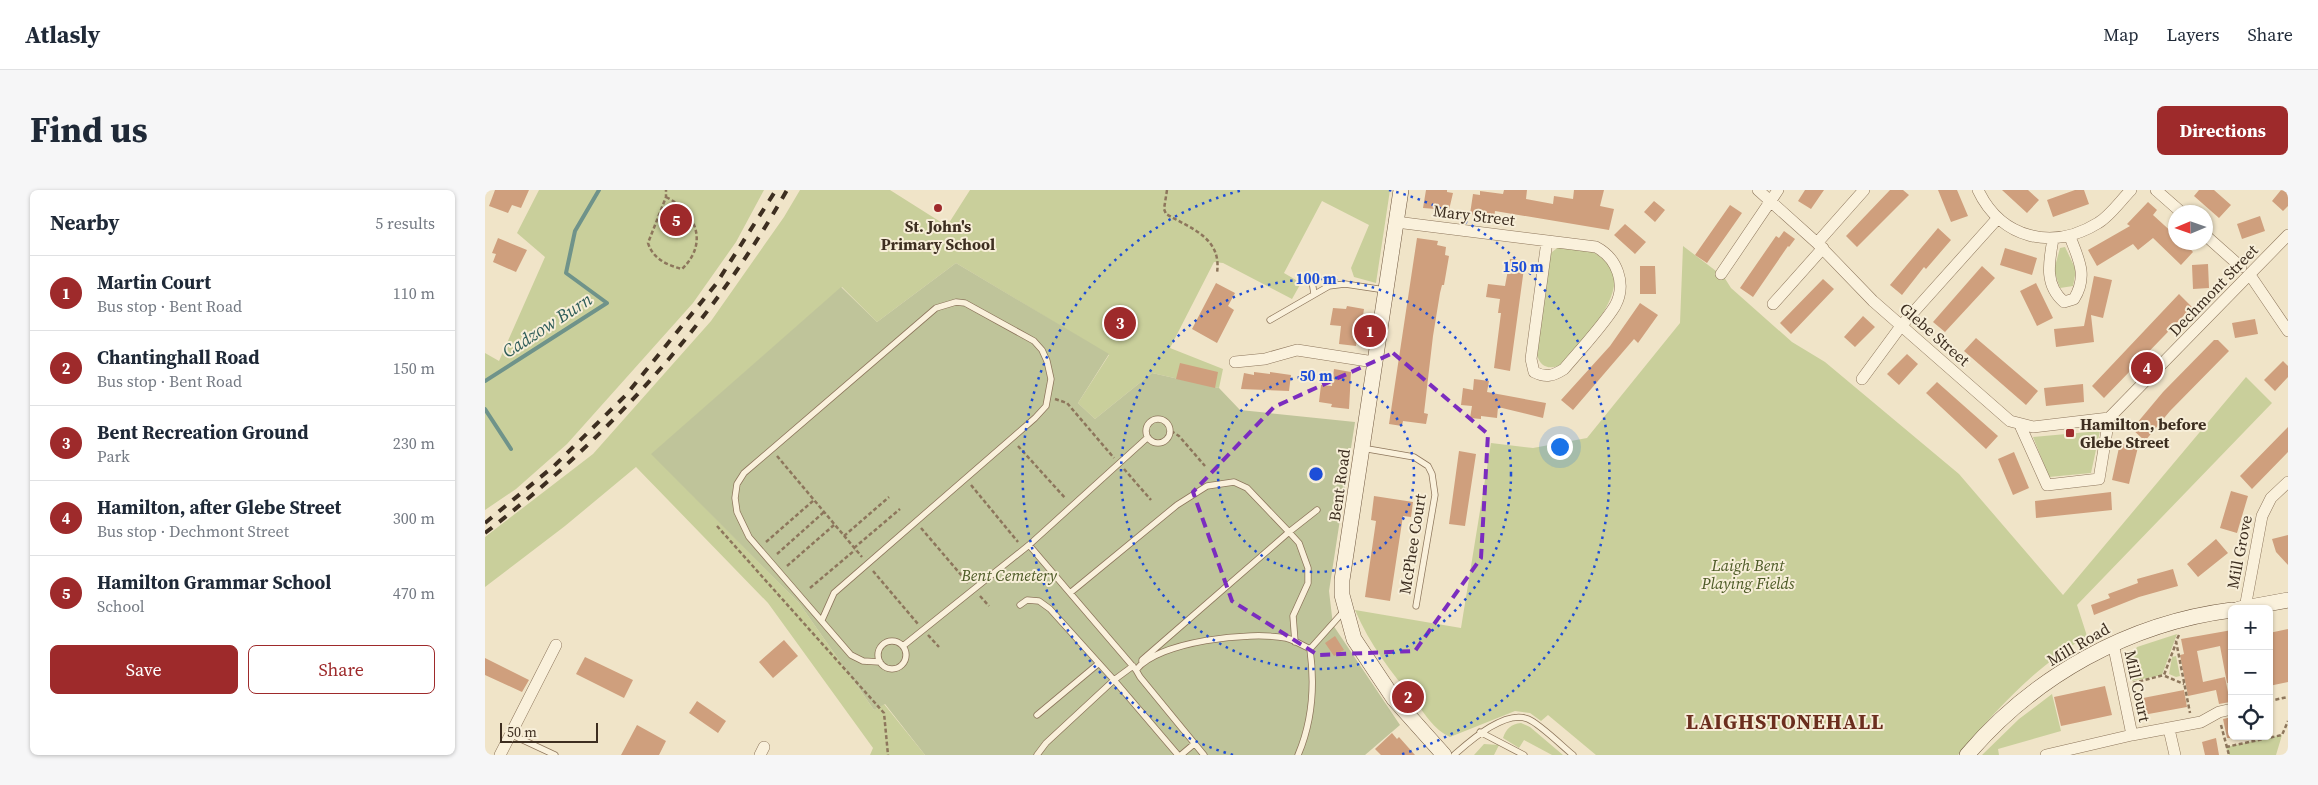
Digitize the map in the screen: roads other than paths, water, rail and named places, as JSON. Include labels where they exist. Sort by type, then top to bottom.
[{"type":"street","name":"Bent Road","points":[[1401,190],[1342,580],[1345,609],[1354,639],[1389,692],[1444,755]]},
{"type":"street","name":"Glebe Street","points":[[1758,190],[1820,246],[1873,301],[2010,421],[2021,425]]},
{"type":"street","points":[[1721,274],[1778,190]]},
{"type":"street","points":[[1773,304],[1865,190]]},
{"type":"street","points":[[1978,190],[1983,202],[1997,219],[2030,236],[2053,239],[2070,237],[2100,222],[2131,190]]},
{"type":"street","points":[[2156,190],[2173,205]]},
{"type":"street","points":[[1862,379],[1901,326],[1997,219]]},
{"type":"street","name":"Mary Street","points":[[1396,222],[1596,247],[1605,252],[1618,270],[1620,281],[1615,305],[1564,370],[1554,376],[1543,376],[1535,372],[1531,359],[1547,241]]},
{"type":"street","name":"Dechmont Street","points":[[2109,418],[2120,410],[2246,271],[2288,235]]},
{"type":"street","points":[[2053,239],[2048,270],[2051,282],[2059,298],[2065,302],[2073,300],[2077,293],[2082,268],[2070,237]]},
{"type":"street","points":[[2213,242],[2246,271],[2288,331]]},
{"type":"street","points":[[1235,362],[1265,359],[1297,350],[1374,362]]},
{"type":"street","points":[[2109,418],[2099,479],[2047,485],[2021,425],[2033,427],[2109,418]]},
{"type":"street","name":"Mill Grove","points":[[2240,605],[2262,516],[2271,498],[2288,482]]},
{"type":"street","name":"Mill Road","points":[[2261,605],[2288,600]]},
{"type":"street","name":"Mill Road","points":[[1967,755],[2009,712],[2058,674],[2113,643],[2179,620],[2228,611]]},
{"type":"street","name":"Mill Court","points":[[2113,643],[2132,735]]},
{"type":"street","points":[[500,755],[556,645]]},
{"type":"street","name":"Mill Court","points":[[2046,755],[2078,752],[2132,735],[2201,722],[2219,712],[2228,710]]},
{"type":"street","points":[[2169,729],[2175,755]]},
{"type":"lane","points":[[1312,281],[1314,294]]},
{"type":"lane","points":[[1270,320],[1338,282],[1385,290]]},
{"type":"lane","points":[[822,620],[834,592],[1035,418],[1046,406],[1051,379],[1047,361],[1034,341],[974,306],[957,302],[943,304],[924,317],[771,450],[744,474],[737,484],[735,498],[737,512],[749,537],[851,655],[863,660],[880,662],[889,669],[899,668],[904,664],[907,656],[903,646],[891,641],[884,644],[878,655],[880,662]]},
{"type":"lane","points":[[1160,418],[1168,424],[1171,431],[1167,440],[1157,444],[1147,438],[1144,433],[1147,423],[1160,418]]},
{"type":"lane","points":[[903,646],[1026,547],[1147,438]]},
{"type":"lane","name":"McPhee Court","points":[[1362,448],[1414,457],[1428,466],[1432,474],[1435,494],[1416,606]]},
{"type":"lane","points":[[1070,593],[1177,505],[1207,486],[1234,482],[1247,488],[1299,543],[1308,568],[1308,583],[1293,616],[1295,642]]},
{"type":"lane","points":[[1037,755],[1046,743],[1114,680],[1135,668],[1289,532],[1317,510]]},
{"type":"lane","points":[[1026,547],[1070,593],[1135,668],[1204,755]]},
{"type":"lane","points":[[1020,606],[1027,600],[1039,601],[1045,605],[1180,755],[1194,744]]},
{"type":"lane","points":[[1298,755],[1311,713],[1314,680],[1310,649],[1345,609]]},
{"type":"lane","points":[[1142,662],[1179,647],[1223,637],[1261,636],[1286,638],[1310,649]]},
{"type":"lane","points":[[1037,716],[1098,664]]},
{"type":"lane","points":[[1454,755],[1480,732],[1518,717],[1528,719],[1573,755]]},
{"type":"lane","points":[[1480,732],[1524,755]]},
{"type":"lane","points":[[511,734],[555,755]]},
{"type":"waterway","name":"Cadzow Burn","points":[[485,381],[607,303],[566,273],[575,231],[599,190]]},
{"type":"waterway","name":"Cadzow Burn","points":[[485,409],[511,449]]},
{"type":"railway","points":[[485,523],[554,466],[626,395],[716,284],[776,190]]},
{"type":"railway","points":[[485,533],[573,459],[653,377],[725,287],[757,240],[787,190]]},
{"type":"place","name":"St. John's Primary School","points":[[938,208]]},
{"type":"place","name":"Hamilton Grammar School","points":[[676,220]]},
{"type":"place","name":"Bent Recreation Ground","points":[[1120,323]]},
{"type":"place","name":"Martin Court","points":[[1370,331]]},
{"type":"place","name":"Hamilton, after Glebe Street","points":[[2147,368]]},
{"type":"place","name":"Hamilton, before Glebe Street","points":[[2070,433]]},
{"type":"place","name":"Chantinghall Road","points":[[1408,697]]},
{"type":"district","name":"LAIGHSTONEHALL","points":[[1785,721]]},
{"type":"park label","name":"Laigh Bent Playing Fields","points":[[1748,574]]},
{"type":"park label","name":"Bent Cemetery","points":[[1009,575]]}]
